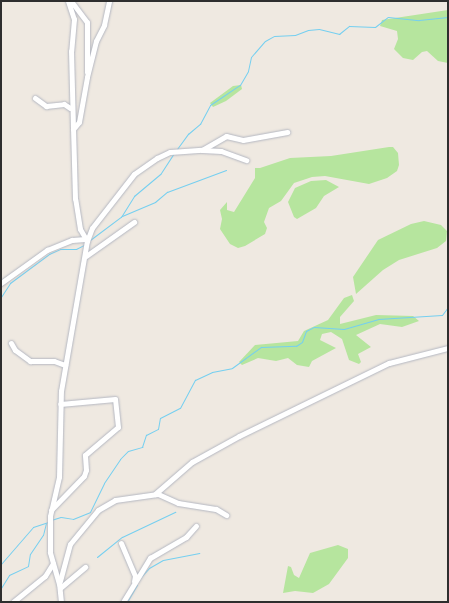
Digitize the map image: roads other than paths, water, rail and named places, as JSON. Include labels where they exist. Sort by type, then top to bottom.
[{"type":"street","points":[[68,1],[74,19],[71,51],[70,108],[73,129],[75,199],[80,229],[86,240]]},
{"type":"street","points":[[72,1],[87,22],[87,77]]},
{"type":"street","points":[[73,129],[79,122],[87,77],[96,42],[104,25],[109,1]]},
{"type":"street","points":[[35,98],[46,106],[64,104],[70,108]]},
{"type":"street","points":[[202,150],[226,136],[243,140],[287,132]]},
{"type":"street","points":[[61,602],[60,586],[53,563],[51,510],[58,477],[60,404],[65,365],[86,256],[86,240],[92,228],[134,174],[170,152],[202,150],[221,151],[246,160]]},
{"type":"street","points":[[86,256],[134,222]]},
{"type":"street","points":[[1,283],[47,250],[72,240],[86,240]]},
{"type":"street","points":[[11,343],[15,350],[30,361],[54,361],[65,365]]},
{"type":"street","points":[[155,494],[196,459],[239,436],[389,363],[448,348]]},
{"type":"street","points":[[51,510],[84,476],[86,470],[85,454],[118,428],[115,399],[60,404]]},
{"type":"street","points":[[60,586],[67,549],[98,510],[122,497],[155,494],[163,495],[178,503],[216,509],[226,515]]},
{"type":"street","points":[[122,602],[150,558],[186,537],[196,526]]},
{"type":"street","points":[[122,543],[135,576],[132,588]]},
{"type":"street","points":[[13,602],[45,576],[53,563]]},
{"type":"street","points":[[60,586],[85,567]]},
{"type":"waterway","points":[[177,149],[188,134],[200,124],[210,105],[240,85],[248,71],[251,57],[265,41],[274,36],[295,35],[308,30],[319,29],[339,34],[349,26],[375,27],[388,17],[419,20],[448,17]]},
{"type":"waterway","points":[[90,240],[121,217],[134,196],[161,173],[174,153]]},
{"type":"waterway","points":[[122,216],[155,202],[167,192],[226,170]]},
{"type":"waterway","points":[[1,297],[10,283],[49,254],[60,249],[76,249],[84,245]]},
{"type":"waterway","points":[[51,520],[61,517],[73,519],[90,512],[104,483],[120,459],[128,451],[142,447],[146,435],[158,429],[160,418],[180,408],[195,380],[212,372],[232,368],[261,347],[296,346],[302,342],[306,331],[314,327],[344,329],[378,319],[442,315],[448,307]]},
{"type":"waterway","points":[[97,557],[122,537],[175,512]]},
{"type":"waterway","points":[[1,564],[33,527],[48,522]]},
{"type":"waterway","points":[[1,588],[9,575],[28,566],[30,554],[43,535],[46,523]]},
{"type":"waterway","points":[[140,578],[149,568],[163,560],[199,553]]},
{"type":"waterway","points":[[127,602],[137,585]]}]
